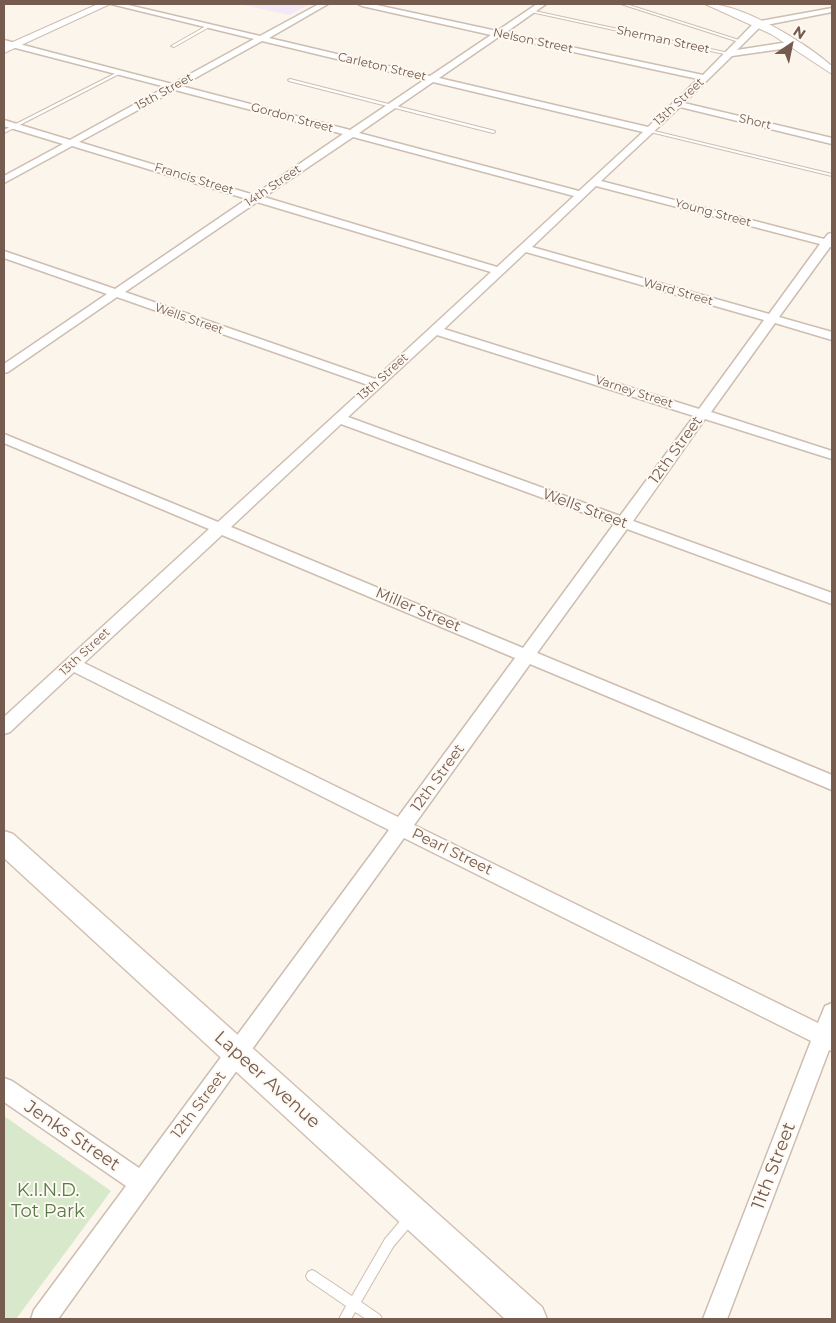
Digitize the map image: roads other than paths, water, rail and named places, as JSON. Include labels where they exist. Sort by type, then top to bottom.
[{"type":"main road","name":"Lapeer Avenue","points":[[4,842],[530,1319]]},
{"type":"street","points":[[4,50],[105,4]]},
{"type":"street","name":"Carleton Street","points":[[115,4],[648,130]]},
{"type":"street","name":"15th Street","points":[[4,180],[324,4]]},
{"type":"street","name":"Nelson Street","points":[[362,4],[704,78]]},
{"type":"street","name":"14th Street","points":[[4,370],[542,4]]},
{"type":"street","points":[[710,4],[758,24],[795,44],[832,72]]},
{"type":"street","points":[[758,24],[832,10]]},
{"type":"street","name":"13th Street","points":[[4,727],[375,383],[524,248],[678,104],[758,24]]},
{"type":"street","name":"Gordon Street","points":[[4,42],[580,194]]},
{"type":"street","name":"Sherman Street","points":[[729,54],[795,44]]},
{"type":"street","name":"Short","points":[[678,104],[832,141]]},
{"type":"street","name":"Francis Street","points":[[9,125],[256,197],[499,271]]},
{"type":"street","name":"Young Street","points":[[593,182],[830,241]]},
{"type":"street","name":"12th Street","points":[[43,1319],[622,523],[830,241]]},
{"type":"street","name":"Ward Street","points":[[524,248],[832,336]]},
{"type":"street","name":"Wells Street","points":[[4,254],[375,383]]},
{"type":"street","name":"Varney Street","points":[[435,330],[832,455]]},
{"type":"street","name":"Wells Street","points":[[338,418],[832,599]]},
{"type":"street","name":"Miller Street","points":[[4,438],[832,782]]},
{"type":"street","name":"Pearl Street","points":[[72,664],[828,1039]]},
{"type":"street","name":"11th Street","points":[[715,1319],[828,1039],[832,1013]]},
{"type":"street","name":"Jenks Street","points":[[4,1089],[141,1183]]},
{"type":"lane","points":[[623,4],[740,42]]},
{"type":"lane","name":"Sherman Street","points":[[531,11],[729,54]]},
{"type":"lane","points":[[172,46],[209,26]]},
{"type":"lane","points":[[4,132],[9,125],[119,73]]},
{"type":"lane","points":[[290,80],[493,132]]},
{"type":"lane","points":[[648,130],[832,175]]},
{"type":"lane","points":[[345,1319],[389,1243],[414,1213]]},
{"type":"lane","points":[[312,1276],[376,1319]]},
{"type":"park label","name":"K.I.N.D. Tot Park","points":[[48,1201]]}]
